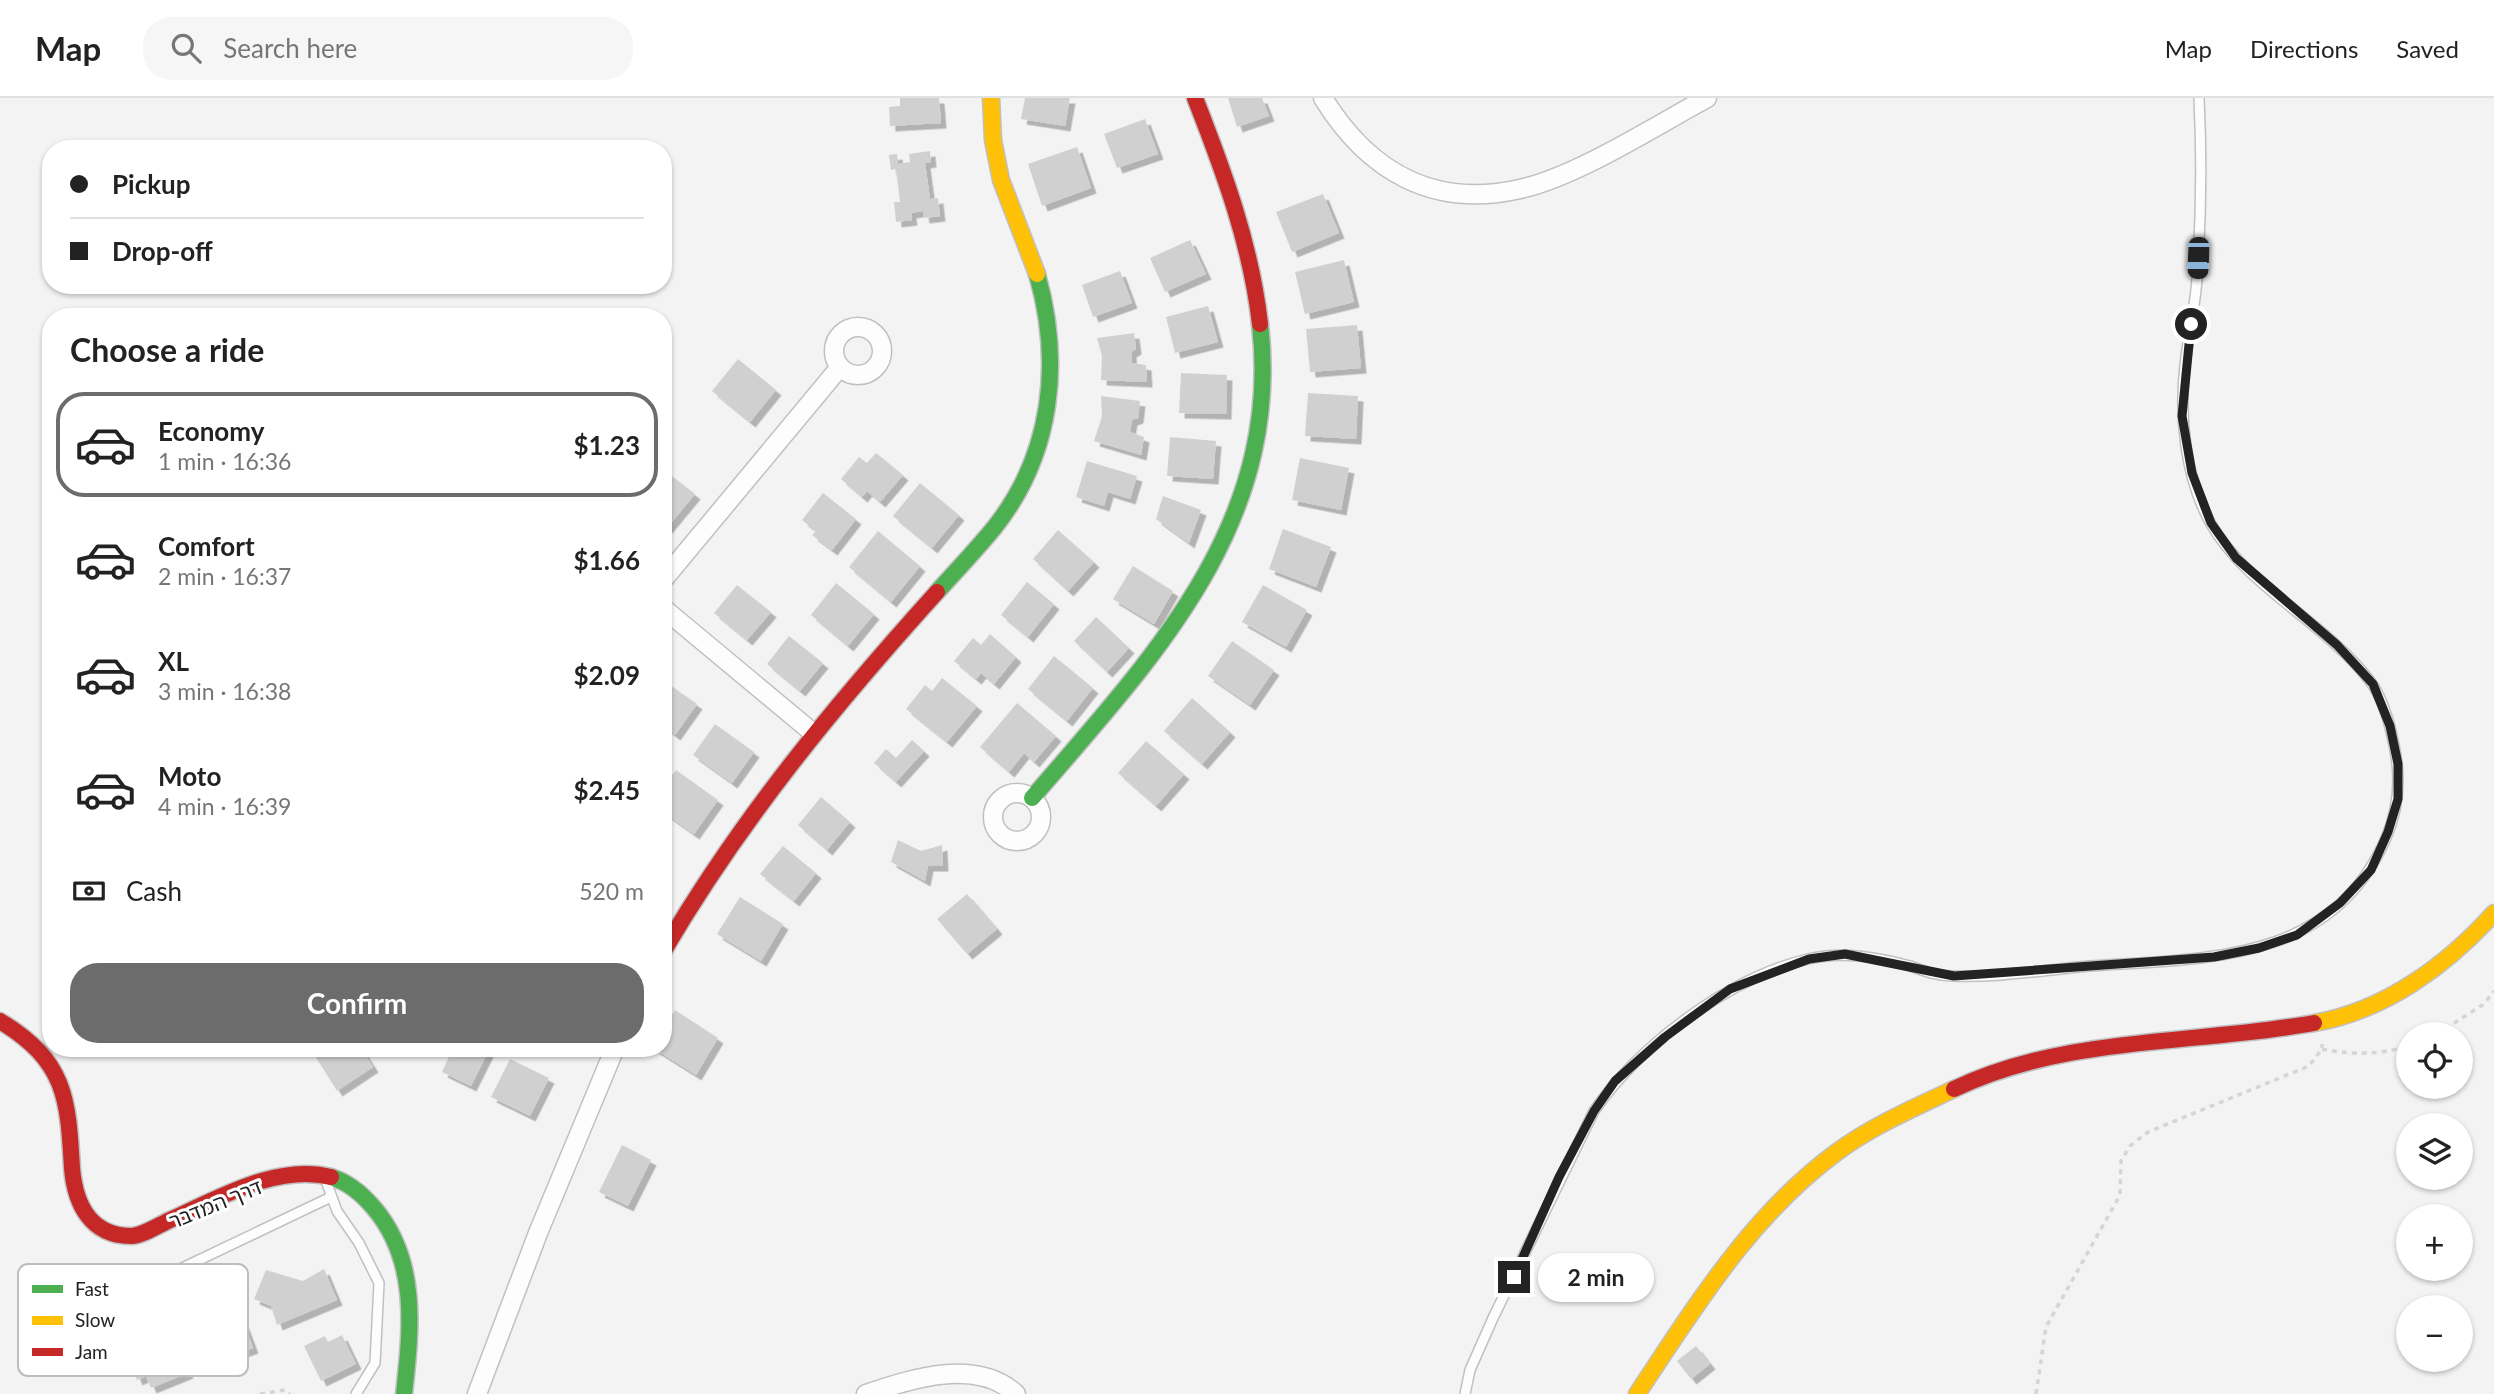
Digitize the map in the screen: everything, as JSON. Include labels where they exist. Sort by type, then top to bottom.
[{"type":"street","points":[[672,937],[741,825],[813,732],[995,527],[1028,475],[1048,419],[1053,360],[1051,330],[1035,269],[1000,177],[993,146],[991,98]]},
{"type":"street","points":[[1032,798],[1154,655],[1184,614],[1232,528],[1248,482],[1258,436],[1264,388],[1263,339],[1257,288],[1241,224],[1195,98]]},
{"type":"street","points":[[1323,98],[1342,129],[1369,157],[1401,177],[1438,190],[1479,195],[1521,189],[1565,173],[1707,98]]},
{"type":"street","points":[[672,569],[840,367]]},
{"type":"street","points":[[672,615],[813,732]]},
{"type":"street","points":[[1637,1394],[1738,1250],[1783,1200],[1836,1152],[1889,1120],[1996,1071],[2043,1057],[2342,1017],[2420,978],[2452,955],[2494,913]]},
{"type":"street","name":"דרך המדבר","points":[[0,1021],[23,1033],[42,1052]]},
{"type":"street","name":"דרך המדבר","points":[[46,1057],[58,1074],[68,1102],[77,1206],[93,1227],[112,1235],[132,1236],[261,1183],[299,1173],[325,1175],[351,1184],[379,1212],[406,1270],[410,1310],[404,1394]]},
{"type":"street","points":[[477,1394],[542,1223],[611,1057]]},
{"type":"street","points":[[866,1394],[943,1374],[982,1377],[1016,1394]]},
{"type":"lane","points":[[1465,1394],[1470,1370],[1493,1318],[1594,1111],[1615,1081],[1665,1037],[1730,989],[1809,959],[1845,954],[1954,976],[2214,957],[2259,948],[2297,935],[2340,903],[2371,870],[2388,832],[2398,799],[2398,764],[2390,726],[2373,684],[2337,645],[2236,558],[2211,523],[2192,473],[2182,416],[2184,367],[2197,282],[2199,98]]},
{"type":"lane","points":[[325,1175],[331,1197],[379,1283],[375,1363],[356,1394]]},
{"type":"lane","points":[[191,1264],[331,1197]]},
{"type":"path","points":[[2456,1022],[2484,1004],[2494,991]]},
{"type":"path","points":[[2036,1394],[2046,1327],[2120,1195],[2121,1161],[2130,1146],[2148,1132],[2309,1066],[2322,1049],[2323,1021]]},
{"type":"path","points":[[2322,1049],[2342,1053],[2384,1054],[2396,1050]]},
{"type":"path","points":[[260,1394],[285,1390],[290,1394]]},
{"type":"building","points":[[900,98],[939,98],[941,123],[890,126],[889,107],[900,106]]},
{"type":"building","points":[[1025,98],[1070,98],[1065,126],[1021,119]]},
{"type":"building","points":[[1228,98],[1262,98],[1269,116],[1237,127]]},
{"type":"building","points":[[1145,119],[1158,154],[1117,168],[1104,134]]},
{"type":"building","points":[[1077,147],[1091,188],[1042,206],[1028,164]]},
{"type":"building","points":[[930,151],[931,162],[925,163],[930,199],[938,198],[940,216],[924,218],[923,211],[911,213],[912,220],[896,222],[894,202],[900,202],[896,169],[891,170],[889,155],[897,154],[898,164],[910,162],[909,154]]},
{"type":"building","points":[[1323,194],[1339,233],[1292,252],[1276,212]]},
{"type":"building","points":[[1190,240],[1206,274],[1165,292],[1150,258]]},
{"type":"building","points":[[1344,260],[1354,302],[1305,314],[1295,272]]},
{"type":"building","points":[[1120,271],[1132,303],[1093,317],[1082,285]]},
{"type":"building","points":[[1208,306],[1218,342],[1175,353],[1166,317]]},
{"type":"building","points":[[1357,325],[1361,368],[1310,372],[1306,329]]},
{"type":"building","points":[[1134,333],[1136,349],[1131,352],[1132,363],[1146,365],[1147,382],[1101,380],[1102,356],[1097,338]]},
{"type":"building","points":[[738,359],[776,390],[750,422],[712,391]]},
{"type":"building","points":[[1181,373],[1227,375],[1226,414],[1179,413]]},
{"type":"building","points":[[1308,393],[1358,396],[1356,439],[1305,436]]},
{"type":"building","points":[[1101,396],[1140,401],[1138,418],[1132,420],[1130,432],[1144,437],[1141,455],[1094,441],[1102,416]]},
{"type":"building","points":[[1170,437],[1216,441],[1213,479],[1167,476]]},
{"type":"building","points":[[876,453],[903,475],[880,502],[867,491],[862,497],[841,479],[859,457],[867,463]]},
{"type":"building","points":[[1300,458],[1349,468],[1341,510],[1292,500]]},
{"type":"building","points":[[1087,461],[1137,476],[1130,499],[1108,492],[1104,506],[1076,497]]},
{"type":"building","points":[[672,476],[695,494],[672,522]]},
{"type":"building","points":[[920,483],[959,515],[932,548],[893,516]]},
{"type":"building","points":[[823,493],[856,519],[832,550],[812,535],[816,531],[802,520]]},
{"type":"building","points":[[1163,496],[1201,510],[1189,543],[1156,519]]},
{"type":"building","points":[[1283,529],[1331,547],[1316,587],[1269,569]]},
{"type":"building","points":[[1058,530],[1094,562],[1068,591],[1033,559]]},
{"type":"building","points":[[878,531],[920,566],[891,602],[849,567]]},
{"type":"building","points":[[1133,566],[1173,591],[1154,624],[1113,599]]},
{"type":"building","points":[[1027,582],[1054,604],[1028,637],[1001,615]]},
{"type":"building","points":[[836,583],[874,614],[848,646],[811,615]]},
{"type":"building","points":[[737,585],[771,612],[747,640],[714,613]]},
{"type":"building","points":[[1263,585],[1307,610],[1286,647],[1242,622]]},
{"type":"building","points":[[1096,617],[1129,648],[1107,672],[1074,641]]},
{"type":"building","points":[[990,634],[1016,657],[994,684],[981,673],[976,679],[954,661],[973,638],[981,645]]},
{"type":"building","points":[[789,636],[823,663],[800,691],[767,664]]},
{"type":"building","points":[[1232,641],[1274,670],[1250,705],[1208,676]]},
{"type":"building","points":[[1054,656],[1093,688],[1067,721],[1028,689]]},
{"type":"building","points":[[942,678],[977,706],[947,742],[906,709],[925,685],[932,691]]},
{"type":"building","points":[[672,686],[697,704],[675,735],[672,733]]},
{"type":"building","points":[[1192,698],[1230,732],[1202,764],[1164,731]]},
{"type":"building","points":[[1017,703],[1056,736],[1034,762],[1024,753],[1009,772],[980,747]]},
{"type":"building","points":[[715,724],[754,752],[732,783],[693,755]]},
{"type":"building","points":[[912,740],[924,751],[896,782],[874,763],[886,749],[896,758]]},
{"type":"building","points":[[1146,741],[1184,774],[1156,806],[1118,773]]},
{"type":"building","points":[[676,770],[718,800],[694,834],[672,818],[672,775]]},
{"type":"building","points":[[821,797],[850,822],[827,850],[798,825]]},
{"type":"building","points":[[898,840],[921,851],[942,845],[943,866],[928,866],[925,881],[891,862]]},
{"type":"building","points":[[783,846],[816,873],[794,901],[760,874]]},
{"type":"building","points":[[967,894],[997,929],[967,954],[937,919]]},
{"type":"building","points":[[740,897],[783,924],[761,961],[717,934]]},
{"type":"building","points":[[675,1010],[718,1038],[696,1075],[667,1057],[672,1057],[672,1015]]},
{"type":"building","points":[[316,1057],[367,1057],[373,1067],[337,1091]]},
{"type":"building","points":[[449,1057],[486,1057],[471,1086],[442,1072]]},
{"type":"building","points":[[510,1059],[549,1078],[530,1116],[491,1097]]},
{"type":"building","points":[[622,1145],[651,1160],[628,1206],[599,1192]]},
{"type":"building","points":[[324,1269],[337,1300],[277,1325],[271,1306],[254,1299],[266,1270],[303,1281]]},
{"type":"building","points":[[248,1335],[253,1348],[248,1350]]},
{"type":"building","points":[[342,1335],[356,1364],[321,1381],[304,1346],[325,1336],[328,1342]]},
{"type":"building","points":[[1696,1346],[1710,1364],[1691,1379],[1677,1361]]},
{"type":"building","points":[[146,1376],[181,1376],[151,1388]]},
{"type":"traffic: fast","points":[[937,592],[994,528],[1014,499],[1040,438],[1050,374],[1045,307],[1037,274]]},
{"type":"traffic: fast","points":[[1032,798],[1122,693],[1163,639],[1200,583],[1230,525],[1251,463],[1262,396],[1260,324]]},
{"type":"traffic: fast","points":[[331,1177],[349,1186],[370,1203],[399,1250],[405,1273],[409,1321],[404,1394]]},
{"type":"traffic: slow","points":[[991,98],[993,140],[1001,180],[1037,274]]},
{"type":"traffic: slow","points":[[2314,1023],[2365,1008],[2413,983],[2456,950],[2494,913]]},
{"type":"traffic: slow","points":[[1637,1394],[1703,1296],[1751,1233],[1806,1177],[1864,1134],[1954,1089]]},
{"type":"traffic: jam","points":[[1195,98],[1226,181],[1243,237],[1260,324]]},
{"type":"traffic: jam","points":[[672,937],[724,856],[791,765],[862,677],[937,592]]},
{"type":"traffic: jam","points":[[0,1021],[22,1036],[42,1055]]},
{"type":"traffic: jam","points":[[1954,1089],[1997,1072],[2086,1050],[2314,1023]]},
{"type":"traffic: jam","points":[[44,1057],[59,1083],[65,1101],[72,1168],[81,1205],[95,1224],[105,1230],[117,1235],[140,1234],[227,1193],[269,1179],[311,1174],[331,1177]]},
{"type":"route","points":[[1514,1277],[1559,1177],[1594,1111],[1615,1081],[1665,1037],[1730,989],[1809,959],[1845,954],[1954,976],[2214,957],[2259,948],[2297,935],[2340,903],[2371,870],[2388,832],[2398,799],[2398,764],[2390,726],[2373,684],[2337,645],[2236,558],[2211,523],[2192,473],[2182,416],[2184,367],[2191,324]]}]
